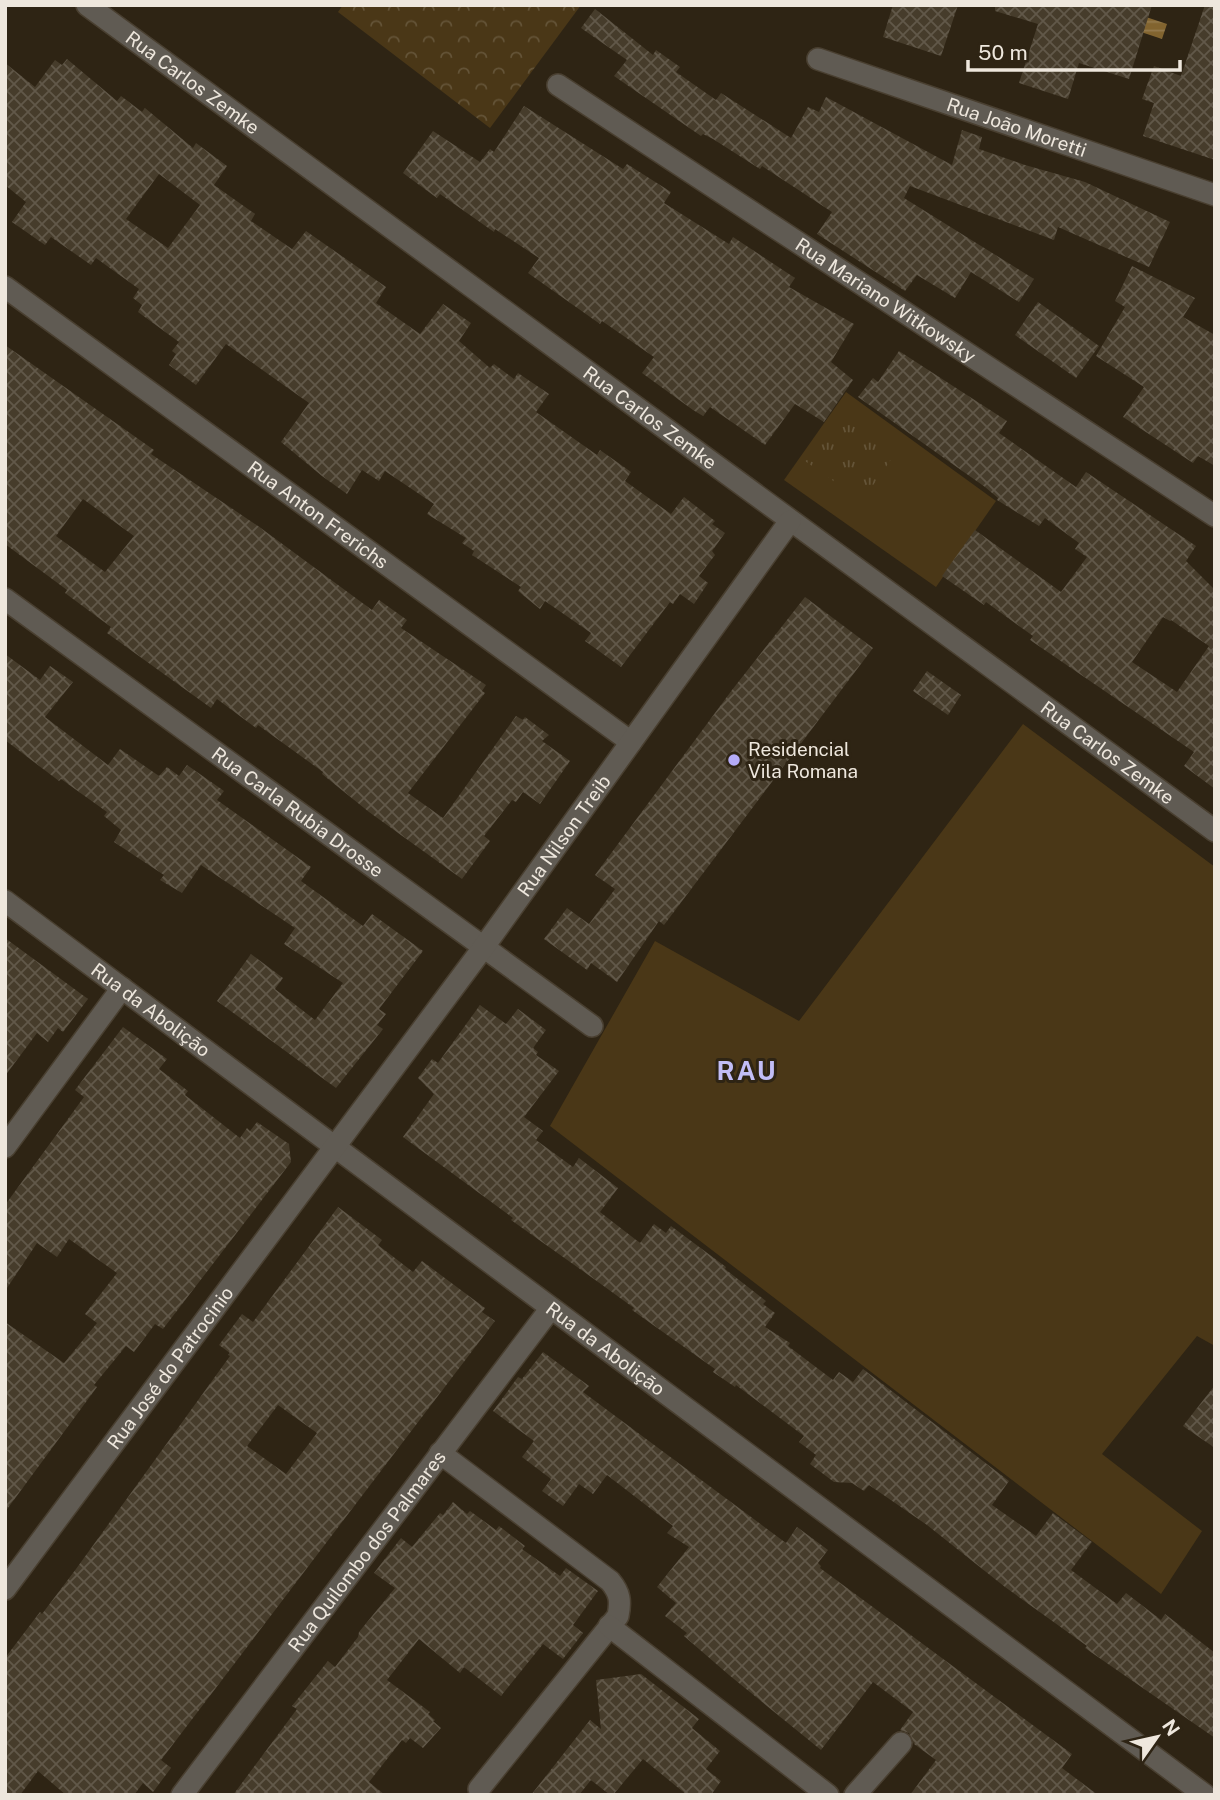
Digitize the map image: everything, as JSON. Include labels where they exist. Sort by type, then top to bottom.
[{"type":"street","name":"Rua Carlos Zemke","points":[[86,5],[1215,831]]},
{"type":"street","name":"Rua João Moretti","points":[[818,59],[1215,195]]},
{"type":"street","name":"Rua Mariano Witkowsky","points":[[558,85],[1215,516]]},
{"type":"street","name":"Rua Anton Frerichs","points":[[5,287],[631,742]]},
{"type":"street","name":"Rua Nilson Treib","points":[[334,1146],[483,948],[790,522]]},
{"type":"street","name":"Rua Carla Rubia Drosse","points":[[5,598],[592,1026]]},
{"type":"street","name":"Rua da Abolição","points":[[5,901],[1205,1795]]},
{"type":"street","points":[[5,1147],[122,988]]},
{"type":"street","name":"Rua José do Patrocinio","points":[[5,1589],[334,1146]]},
{"type":"street","name":"Rua Quilombo dos Palmares","points":[[182,1795],[551,1308]]},
{"type":"street","points":[[440,1453],[610,1581],[621,1602],[618,1616],[479,1789]]},
{"type":"street","points":[[609,1626],[828,1795]]},
{"type":"street","points":[[855,1795],[901,1743]]},
{"type":"green space","points":[[343,5],[581,5],[490,128],[338,12]]},
{"type":"green space","points":[[846,392],[996,501],[936,587],[784,480]]},
{"type":"green space","points":[[842,408],[899,448],[862,501],[805,461]]},
{"type":"green space","points":[[1023,724],[1215,867],[1215,1346],[1197,1336],[1102,1454],[1202,1531],[1161,1594],[550,1126],[655,941],[799,1021]]},
{"type":"shaded area","points":[[1140,15],[1167,24],[1162,39],[1135,30]]},
{"type":"building","points":[[893,5],[958,5],[941,56],[883,37]]},
{"type":"building","points":[[995,5],[1152,5],[1129,79],[1079,63],[1068,99],[1019,83],[1038,24],[995,11]]},
{"type":"building","points":[[1205,5],[1215,5],[1215,160],[1143,136],[1154,103],[1142,99],[1154,66],[1181,76]]},
{"type":"building","points":[[595,9],[653,55],[656,50],[680,67],[676,72],[716,100],[721,93],[791,138],[808,107],[819,112],[826,97],[952,165],[962,130],[982,137],[979,149],[1085,182],[1170,222],[1149,267],[1058,227],[1054,240],[910,186],[904,198],[1034,279],[1019,302],[971,272],[955,298],[917,275],[905,291],[817,234],[832,212],[762,166],[760,169],[713,139],[703,134],[701,136],[614,76],[627,60],[581,28]]},
{"type":"building","points":[[67,59],[117,101],[121,96],[142,112],[145,108],[193,148],[196,143],[227,166],[214,185],[255,214],[251,221],[292,249],[306,231],[386,287],[376,303],[420,334],[443,304],[471,323],[459,341],[490,368],[494,364],[514,379],[518,373],[549,394],[536,412],[597,455],[600,450],[631,472],[625,481],[671,514],[684,497],[715,521],[712,524],[725,533],[712,551],[715,555],[699,576],[708,583],[694,604],[680,594],[673,604],[670,602],[621,667],[585,641],[591,633],[545,601],[540,609],[518,591],[521,587],[472,555],[474,551],[462,543],[466,538],[427,514],[434,504],[385,471],[379,481],[362,470],[347,494],[322,476],[281,442],[309,403],[226,344],[196,385],[169,365],[176,354],[172,351],[179,342],[138,312],[142,305],[133,298],[139,289],[96,258],[91,265],[51,237],[45,245],[12,222],[26,202],[5,185],[5,63],[35,87],[55,60],[62,65]],"holes":[[[159,174],[200,205],[168,248],[126,219]]]},
{"type":"building","points":[[524,106],[623,169],[627,164],[671,192],[664,203],[729,244],[733,237],[795,278],[789,287],[854,324],[831,362],[853,380],[824,422],[795,404],[765,445],[710,407],[703,416],[642,373],[654,357],[602,321],[600,324],[528,273],[539,258],[495,229],[494,232],[440,194],[437,198],[403,173],[433,131],[480,162],[490,149],[494,152]]},
{"type":"building","points":[[1132,266],[1195,298],[1183,317],[1215,335],[1215,466],[1198,456],[1193,463],[1123,417],[1144,387],[1096,356],[1125,307],[1115,301]]},
{"type":"building","points":[[1038,302],[1099,346],[1076,378],[1015,335]]},
{"type":"building","points":[[5,345],[154,450],[151,454],[258,526],[372,610],[379,600],[407,620],[401,628],[486,685],[482,691],[485,693],[408,793],[443,818],[516,716],[523,720],[525,717],[549,735],[542,741],[570,761],[540,804],[523,792],[516,802],[512,800],[484,836],[490,841],[462,879],[369,812],[322,774],[323,772],[258,725],[256,728],[217,699],[211,708],[107,633],[111,627],[5,544]],"holes":[[[83,499],[134,536],[105,572],[56,536]]]},
{"type":"building","points":[[899,351],[1007,421],[999,433],[1076,487],[1086,472],[1196,546],[1186,561],[1215,590],[1215,789],[1184,766],[1194,752],[1030,640],[1033,636],[986,602],[984,605],[942,576],[975,530],[1061,592],[1087,557],[1075,549],[1079,543],[1045,518],[1039,526],[997,500],[985,487],[858,397],[873,378],[878,382]],"holes":[[[1163,617],[1209,646],[1177,692],[1132,662]]]},
{"type":"building","points":[[805,597],[873,648],[664,925],[659,921],[617,982],[591,963],[587,970],[544,939],[567,908],[589,924],[615,889],[595,875],[732,690]]},
{"type":"building","points":[[5,654],[40,680],[50,666],[73,682],[45,717],[108,765],[120,749],[159,776],[167,767],[179,776],[187,765],[224,791],[217,800],[311,867],[301,881],[363,926],[372,914],[423,951],[379,1009],[386,1014],[377,1025],[383,1029],[336,1088],[217,1001],[251,954],[283,978],[275,989],[315,1020],[343,983],[284,944],[295,928],[201,865],[182,893],[160,880],[164,875],[114,842],[121,830],[104,816],[107,812],[61,779],[59,781],[5,740]]},
{"type":"building","points":[[927,671],[961,695],[948,715],[913,691]]},
{"type":"building","points":[[5,938],[88,999],[63,1032],[58,1028],[48,1042],[37,1033],[5,1076]]},
{"type":"building","points":[[480,1005],[506,1024],[518,1009],[546,1030],[533,1048],[538,1052],[536,1055],[559,1071],[524,1117],[543,1131],[536,1140],[573,1167],[579,1158],[618,1188],[600,1212],[640,1243],[654,1224],[666,1233],[671,1226],[766,1301],[763,1304],[775,1313],[765,1327],[790,1343],[788,1346],[833,1380],[839,1372],[853,1382],[863,1369],[1009,1481],[992,1505],[1036,1536],[1053,1513],[1092,1542],[1071,1570],[1117,1604],[1126,1593],[1161,1620],[1165,1614],[1215,1653],[1215,1738],[1085,1648],[1087,1646],[1005,1587],[927,1525],[869,1485],[864,1491],[852,1483],[834,1482],[810,1464],[816,1455],[799,1442],[804,1436],[736,1385],[735,1387],[713,1372],[715,1369],[632,1310],[634,1308],[511,1220],[513,1218],[403,1137],[434,1094],[418,1078],[432,1059],[438,1063]]},
{"type":"building","points":[[123,1027],[167,1059],[159,1069],[188,1091],[185,1095],[240,1138],[247,1128],[250,1131],[257,1122],[289,1144],[291,1162],[163,1329],[155,1324],[134,1352],[126,1346],[94,1385],[97,1387],[5,1512],[5,1322],[64,1363],[97,1323],[85,1314],[117,1273],[69,1239],[57,1257],[37,1243],[5,1291],[5,1205],[84,1097],[75,1090]]},
{"type":"building","points":[[338,1207],[382,1240],[378,1245],[413,1272],[422,1261],[485,1308],[482,1312],[495,1321],[161,1760],[171,1768],[153,1792],[143,1783],[134,1795],[66,1795],[38,1771],[20,1795],[5,1795],[5,1658],[76,1569],[230,1356],[230,1353],[219,1345],[242,1314],[253,1322]],"holes":[[[278,1405],[317,1433],[286,1474],[247,1446]]]},
{"type":"building","points":[[543,1352],[589,1386],[583,1392],[786,1543],[797,1527],[828,1550],[818,1563],[820,1568],[1072,1754],[1062,1768],[1098,1795],[910,1795],[936,1760],[914,1744],[909,1733],[900,1730],[913,1712],[873,1682],[821,1750],[729,1675],[684,1636],[687,1633],[665,1616],[676,1603],[657,1587],[689,1547],[667,1533],[673,1526],[607,1475],[593,1494],[579,1484],[563,1506],[542,1491],[551,1479],[522,1457],[534,1441],[493,1411],[518,1377],[522,1379]]},
{"type":"building","points":[[1215,1385],[1215,1448],[1183,1426]]},
{"type":"building","points":[[453,1502],[467,1514],[470,1511],[496,1530],[499,1526],[525,1546],[522,1549],[560,1576],[566,1568],[598,1591],[573,1625],[583,1633],[563,1659],[543,1644],[501,1696],[464,1667],[460,1673],[419,1639],[387,1680],[430,1712],[428,1714],[441,1728],[423,1748],[410,1738],[406,1743],[402,1740],[369,1782],[385,1795],[233,1795],[297,1709],[292,1706],[328,1661],[335,1667],[395,1588],[374,1573],[401,1538],[412,1547],[440,1513],[443,1515]]},
{"type":"building","points":[[641,1674],[699,1719],[692,1728],[720,1751],[706,1769],[721,1781],[711,1795],[687,1795],[643,1759],[613,1795],[591,1780],[579,1795],[531,1795],[590,1720],[601,1729],[596,1680]]},
{"type":"place","name":"Residencial Vila Romana","points":[[734,760]]},
{"type":"district","name":"RAU","points":[[747,1071]]}]
